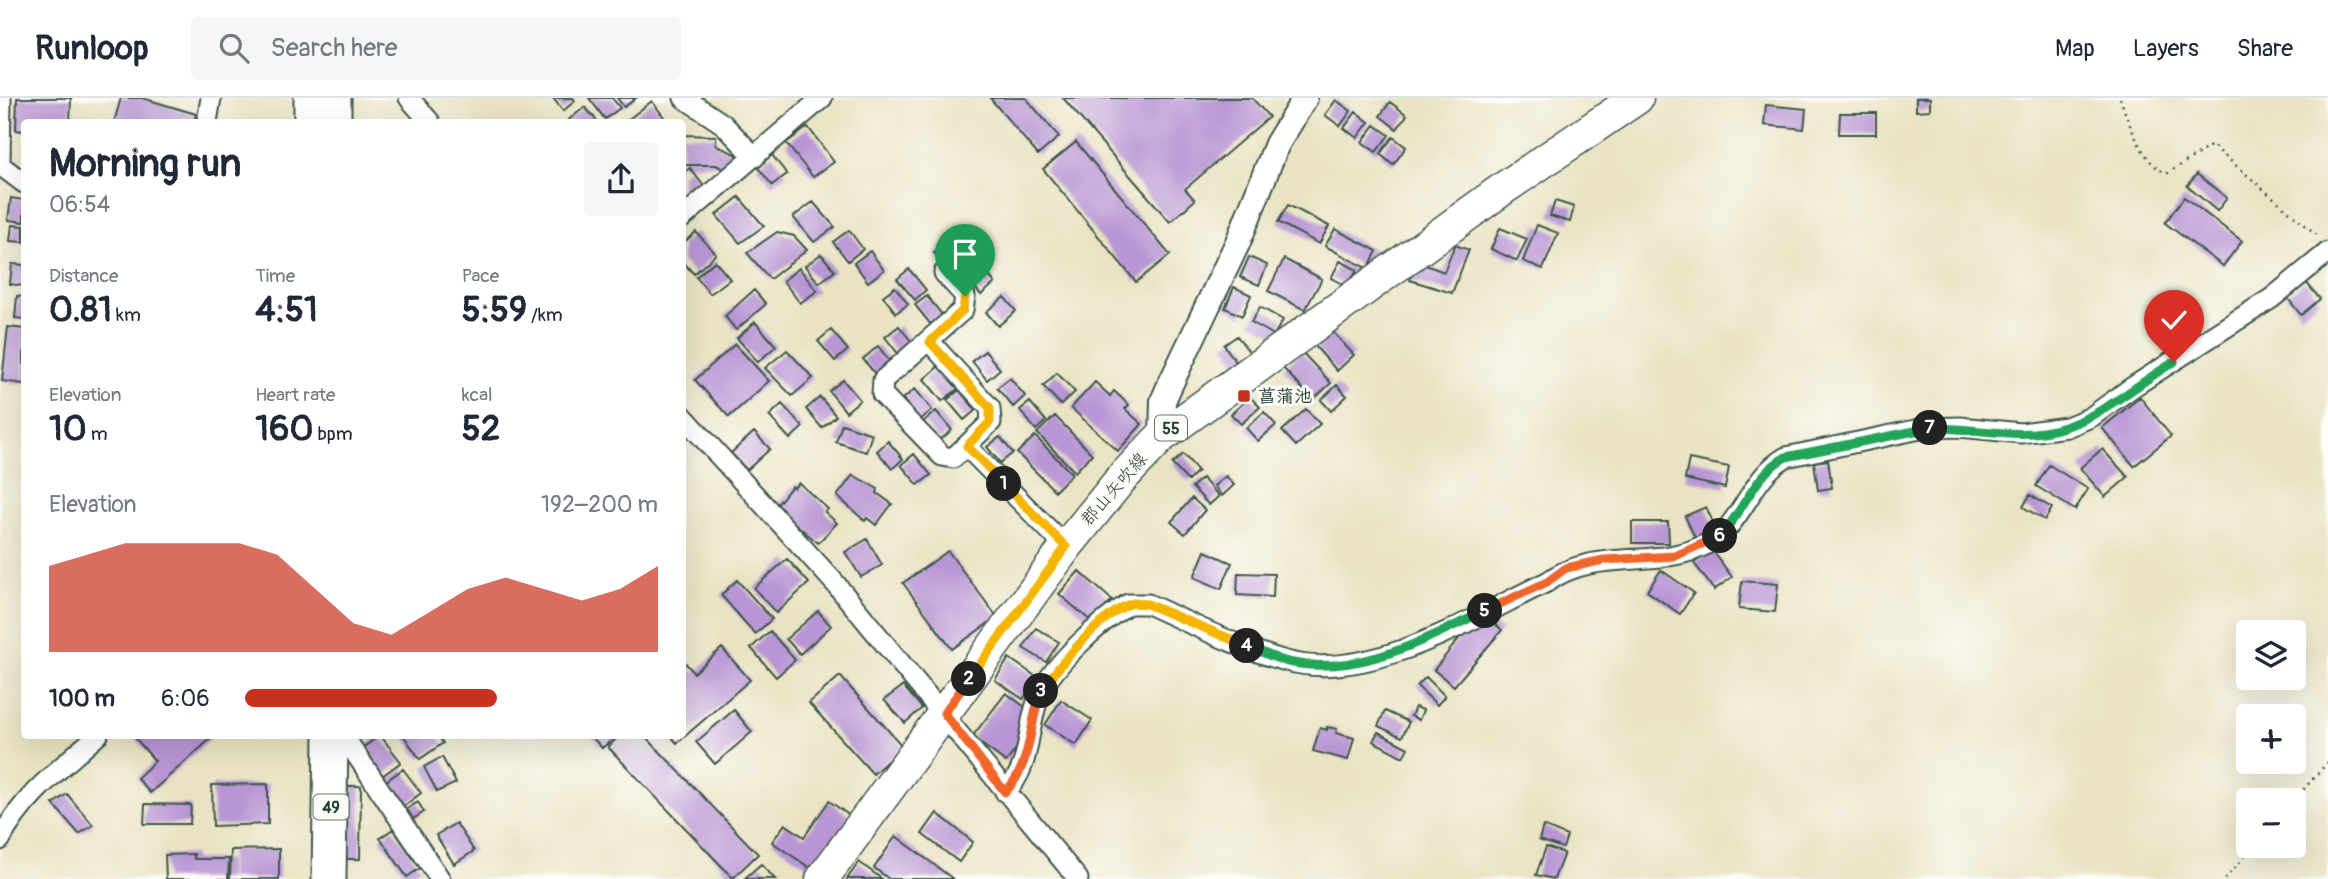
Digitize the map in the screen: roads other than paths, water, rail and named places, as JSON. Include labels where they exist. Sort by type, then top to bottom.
[{"type":"highway","points":[[311,98],[311,119]]},
{"type":"highway","points":[[334,98],[334,119]]},
{"type":"highway","name":"49","points":[[307,879],[309,739]]},
{"type":"highway","name":"49","points":[[330,879],[331,739]]},
{"type":"main road","name":"郡山矢吹線","points":[[822,879],[1066,547],[1121,479],[1161,436],[1493,195],[1637,98]]},
{"type":"street","points":[[1,98],[0,165],[21,181]]},
{"type":"street","points":[[208,119],[211,98]]},
{"type":"street","points":[[409,98],[427,119]]},
{"type":"street","points":[[684,98],[723,124],[755,158]]},
{"type":"street","points":[[686,215],[822,98]]},
{"type":"street","points":[[1161,436],[1163,401],[1247,222],[1277,144],[1305,98]]},
{"type":"street","points":[[1005,792],[1013,784],[1026,757],[1032,719],[1041,691],[1058,668],[1128,604],[1147,604],[1287,662],[1323,665],[1375,658],[1404,649],[1547,582],[1566,568],[1604,560],[1675,556],[1703,546],[1726,531],[1759,478],[1771,465],[1786,457],[1925,428],[2041,433],[2091,418],[2131,387],[2272,298],[2328,252]]},
{"type":"street","points":[[930,342],[990,408],[990,422],[953,458],[942,456],[882,394],[883,380],[930,342],[963,310],[965,296],[944,273]]},
{"type":"street","points":[[686,419],[788,528],[944,713],[1005,792],[1030,817],[1078,879]]},
{"type":"street","points":[[967,446],[1066,547]]},
{"type":"street","points":[[0,840],[11,818],[35,791],[94,739]]},
{"type":"street","points":[[346,739],[440,879]]},
{"type":"place","name":"菖蒲池","points":[[1244,396]]}]
